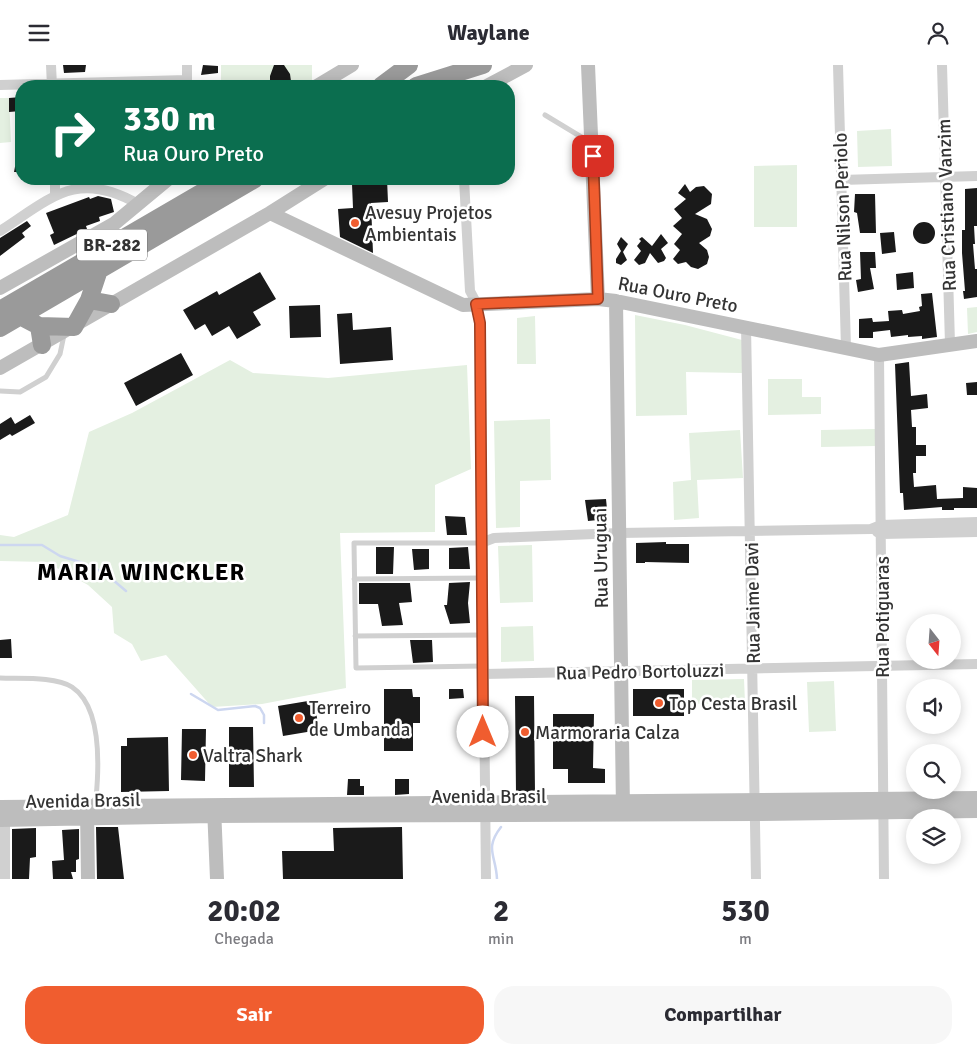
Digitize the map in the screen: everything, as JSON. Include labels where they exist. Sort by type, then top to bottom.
[{"type":"highway","points":[[389,80],[409,65]]},
{"type":"highway","points":[[435,80],[483,65]]},
{"type":"highway","name":"BR-282","points":[[0,311],[215,185]]},
{"type":"highway","name":"BR-282","points":[[0,328],[245,185]]},
{"type":"highway","points":[[20,316],[39,326],[69,329],[89,301],[98,270]]},
{"type":"highway","points":[[89,301],[111,304]]},
{"type":"highway","points":[[39,326],[42,345]]},
{"type":"street","points":[[51,65],[52,80]]},
{"type":"street","points":[[187,65],[187,80]]},
{"type":"street","points":[[327,80],[352,65]]},
{"type":"street","points":[[498,80],[526,65]]},
{"type":"street","points":[[588,65],[598,299]]},
{"type":"street","name":"Rua Nilson Periolo","points":[[838,65],[846,349]]},
{"type":"street","name":"Rua Cristiano Vanzim","points":[[942,65],[950,344]]},
{"type":"street","points":[[0,85],[15,85]]},
{"type":"street","points":[[841,180],[977,176]]},
{"type":"street","points":[[55,185],[55,196]]},
{"type":"street","points":[[0,288],[115,223],[161,185]]},
{"type":"street","points":[[0,368],[270,213],[314,185]]},
{"type":"street","points":[[464,185],[470,291],[476,304],[480,323],[486,879]]},
{"type":"street","points":[[0,231],[68,189],[90,187],[126,196],[138,204]]},
{"type":"street","name":"Rua Ouro Preto","points":[[270,213],[462,305],[598,299],[616,301],[746,326],[879,355],[977,341]]},
{"type":"street","name":"Rua Uruguai","points":[[616,301],[623,808]]},
{"type":"street","name":"Rua Jaime Davi","points":[[746,326],[754,668],[756,879]]},
{"type":"street","name":"Rua Potiguaras","points":[[879,355],[878,529],[883,665],[884,879]]},
{"type":"street","points":[[482,543],[494,538],[618,533],[973,527]]},
{"type":"street","name":"Rua Pedro Bortoluzzi","points":[[483,670],[621,671],[977,664]]},
{"type":"street","name":"Avenida Brasil","points":[[2,815],[214,810],[755,808],[884,805],[977,798]]},
{"type":"street","name":"Avenida Brasil","points":[[884,805],[977,811]]},
{"type":"street","points":[[214,810],[216,879]]},
{"type":"street","points":[[87,812],[88,879]]},
{"type":"street","points":[[2,815],[5,879]]},
{"type":"lane","points":[[545,115],[583,138],[592,138]]},
{"type":"lane","points":[[0,391],[20,392],[46,377],[60,354],[69,329]]},
{"type":"lane","points":[[482,543],[354,543],[354,579],[356,668],[483,670]]},
{"type":"lane","points":[[354,579],[482,578]]},
{"type":"lane","points":[[355,636],[483,635]]},
{"type":"lane","points":[[0,679],[54,680],[72,687],[83,700],[92,717],[96,735],[96,798],[87,812]]},
{"type":"green space","points":[[221,65],[312,65],[312,80],[221,80]]},
{"type":"green space","points":[[0,98],[9,98],[11,142],[0,143]]},
{"type":"green space","points":[[891,129],[892,166],[858,167],[857,131]]},
{"type":"green space","points":[[797,165],[797,227],[754,227],[754,166]]},
{"type":"green space","points":[[977,307],[977,332],[968,334],[967,308]]},
{"type":"green space","points":[[635,315],[685,325],[742,340],[742,373],[686,372],[687,415],[636,416]]},
{"type":"green space","points":[[535,316],[536,364],[517,364],[517,318]]},
{"type":"green space","points":[[230,360],[253,373],[328,378],[467,365],[471,469],[435,485],[435,532],[340,533],[346,688],[262,704],[212,707],[166,655],[141,661],[132,644],[114,633],[112,607],[88,585],[46,562],[0,561],[0,535],[14,537],[68,515],[89,432],[132,413]]},
{"type":"green space","points":[[768,379],[802,379],[802,397],[821,397],[821,414],[768,415]]},
{"type":"green space","points":[[550,419],[551,480],[520,481],[520,527],[496,528],[494,421]]},
{"type":"green space","points":[[875,429],[876,446],[821,447],[821,430]]},
{"type":"green space","points":[[740,430],[743,478],[697,480],[699,518],[674,520],[673,482],[691,480],[689,433]]},
{"type":"green space","points":[[532,545],[533,602],[500,603],[498,546]]},
{"type":"green space","points":[[533,626],[534,661],[501,662],[501,627]]},
{"type":"green space","points":[[744,679],[745,703],[692,704],[692,680]]},
{"type":"green space","points":[[834,681],[836,731],[809,732],[807,682]]},
{"type":"building","points":[[63,65],[86,65],[85,72],[64,73]]},
{"type":"building","points":[[203,65],[218,66],[218,73],[201,75]]},
{"type":"building","points":[[274,65],[284,65],[290,74],[291,80],[270,80]]},
{"type":"building","points":[[9,98],[15,98],[15,112],[9,112]]},
{"type":"building","points":[[685,184],[690,192],[696,187],[704,186],[712,194],[711,204],[695,214],[707,219],[712,229],[710,236],[699,243],[707,250],[709,257],[707,264],[698,269],[691,267],[686,262],[678,264],[673,259],[680,250],[674,244],[682,234],[673,226],[682,218],[674,209],[686,199],[678,193]]},
{"type":"building","name":"Avesuy Projetos Ambientais","points":[[352,185],[387,185],[388,202],[371,203],[373,253],[340,237],[338,209],[353,208]]},
{"type":"building","points":[[977,188],[977,226],[974,226],[975,244],[973,244],[975,269],[977,269],[977,297],[964,299],[962,230],[965,230],[965,189]]},
{"type":"building","points":[[855,194],[875,194],[876,233],[860,233],[857,213],[854,212]]},
{"type":"building","points":[[98,196],[111,199],[114,212],[99,217],[100,221],[86,226],[87,229],[54,245],[50,235],[54,233],[46,213],[89,197],[90,199]]},
{"type":"building","points":[[27,221],[31,226],[22,233],[25,237],[0,256],[0,238]]},
{"type":"building","points":[[924,222],[932,225],[935,233],[932,241],[924,244],[916,241],[913,233],[916,225]]},
{"type":"building","points":[[894,232],[896,252],[882,254],[880,233]]},
{"type":"building","points":[[661,234],[668,243],[661,249],[666,258],[664,261],[658,263],[650,253],[645,263],[639,265],[634,260],[641,251],[637,246],[641,241],[639,239],[642,237],[652,246]]},
{"type":"building","points":[[621,237],[628,244],[623,252],[627,260],[621,265],[616,263],[616,259],[621,251],[617,244]]},
{"type":"building","points":[[860,252],[875,252],[876,268],[870,268],[874,289],[858,292],[856,280],[861,279]]},
{"type":"building","points":[[260,272],[276,299],[253,312],[261,325],[237,339],[229,326],[212,336],[205,324],[195,330],[183,310],[217,291],[219,295]]},
{"type":"building","points":[[913,272],[914,288],[897,290],[896,274]]},
{"type":"building","points":[[932,293],[937,337],[922,339],[922,336],[908,337],[908,335],[891,337],[890,330],[873,332],[873,338],[859,338],[859,319],[872,318],[873,322],[889,321],[888,311],[902,310],[903,314],[920,311],[919,307],[922,306],[921,294]]},
{"type":"building","points":[[320,305],[321,337],[290,338],[289,306]]},
{"type":"building","points":[[352,313],[353,330],[391,327],[393,360],[340,364],[337,314]]},
{"type":"building","points":[[181,353],[193,375],[136,406],[124,383]]},
{"type":"building","points":[[909,362],[911,396],[927,394],[928,408],[911,410],[912,427],[916,427],[916,445],[926,445],[926,456],[916,456],[916,473],[913,473],[914,487],[936,485],[937,499],[963,498],[963,487],[977,488],[977,508],[942,510],[942,507],[904,510],[903,493],[900,493],[895,364]]},
{"type":"building","points":[[977,382],[977,395],[967,395],[966,383]]},
{"type":"building","points":[[30,415],[35,423],[12,436],[10,434],[0,440],[0,424],[11,417],[15,424]]},
{"type":"building","points":[[606,499],[608,519],[588,521],[585,500]]},
{"type":"building","points":[[445,516],[465,517],[467,535],[447,535]]},
{"type":"building","points":[[666,542],[666,544],[689,544],[689,563],[636,563],[636,543]]},
{"type":"building","points":[[376,547],[394,547],[393,574],[376,574]]},
{"type":"building","points":[[468,547],[470,569],[449,569],[449,548]]},
{"type":"building","points":[[412,549],[429,549],[429,569],[414,570]]},
{"type":"building","points":[[470,582],[468,603],[470,623],[450,624],[444,605],[447,605],[449,583]]},
{"type":"building","points":[[359,583],[410,583],[412,602],[399,603],[403,625],[382,626],[378,604],[359,604]]},
{"type":"building","points":[[11,639],[12,658],[0,658],[0,640]]},
{"type":"building","points":[[410,640],[432,640],[433,662],[413,663]]},
{"type":"building","points":[[384,689],[412,689],[413,697],[420,697],[420,723],[413,723],[413,751],[384,751]]},
{"type":"building","points":[[449,689],[463,689],[464,698],[449,699]]},
{"type":"building","name":"Top Cesta Brasil","points":[[633,689],[684,689],[684,716],[633,716]]},
{"type":"building","name":"Marmoraria Calza","points":[[515,696],[534,696],[535,793],[516,793]]},
{"type":"building","name":"Terreiro de Umbanda","points":[[314,700],[319,730],[283,736],[278,706]]},
{"type":"building","points":[[553,714],[594,714],[593,768],[605,769],[605,783],[568,783],[568,769],[553,769]]},
{"type":"building","name":"Valtra Shark","points":[[229,727],[253,727],[254,787],[229,787]]},
{"type":"building","name":"Valtra Shark","points":[[182,729],[206,729],[205,781],[181,780]]},
{"type":"building","points":[[168,737],[169,791],[121,792],[121,746],[127,746],[127,738]]},
{"type":"building","points":[[348,779],[360,779],[360,786],[364,786],[364,795],[347,795]]},
{"type":"building","points":[[395,779],[409,779],[409,794],[395,795]]},
{"type":"building","points":[[96,827],[118,827],[124,879],[97,879]]},
{"type":"building","points":[[402,827],[403,879],[283,879],[282,851],[334,851],[333,828]]},
{"type":"building","points":[[36,828],[36,857],[30,858],[29,879],[12,879],[12,829]]},
{"type":"building","points":[[79,829],[79,859],[76,860],[76,872],[71,872],[73,879],[53,879],[52,861],[64,860],[62,830]]},
{"type":"waterway","points":[[0,545],[42,545],[60,556],[83,563],[106,574],[126,591]]},
{"type":"waterway","points":[[191,694],[218,710],[255,706],[260,708],[264,715],[264,723]]},
{"type":"waterway","points":[[497,879],[492,847],[493,841],[501,827]]},
{"type":"place","name":"Avesuy Projetos Ambientais","points":[[355,223]]},
{"type":"place","name":"Top Cesta Brasil","points":[[659,703]]},
{"type":"place","name":"Terreiro de Umbanda","points":[[299,718]]},
{"type":"place","name":"Marmoraria Calza","points":[[525,732]]},
{"type":"place","name":"Valtra Shark","points":[[193,755]]},
{"type":"district","name":"MARIA WINCKLER","points":[[141,572]]},
{"type":"route","points":[[483,732],[480,323],[476,304],[598,299],[593,156]]}]
